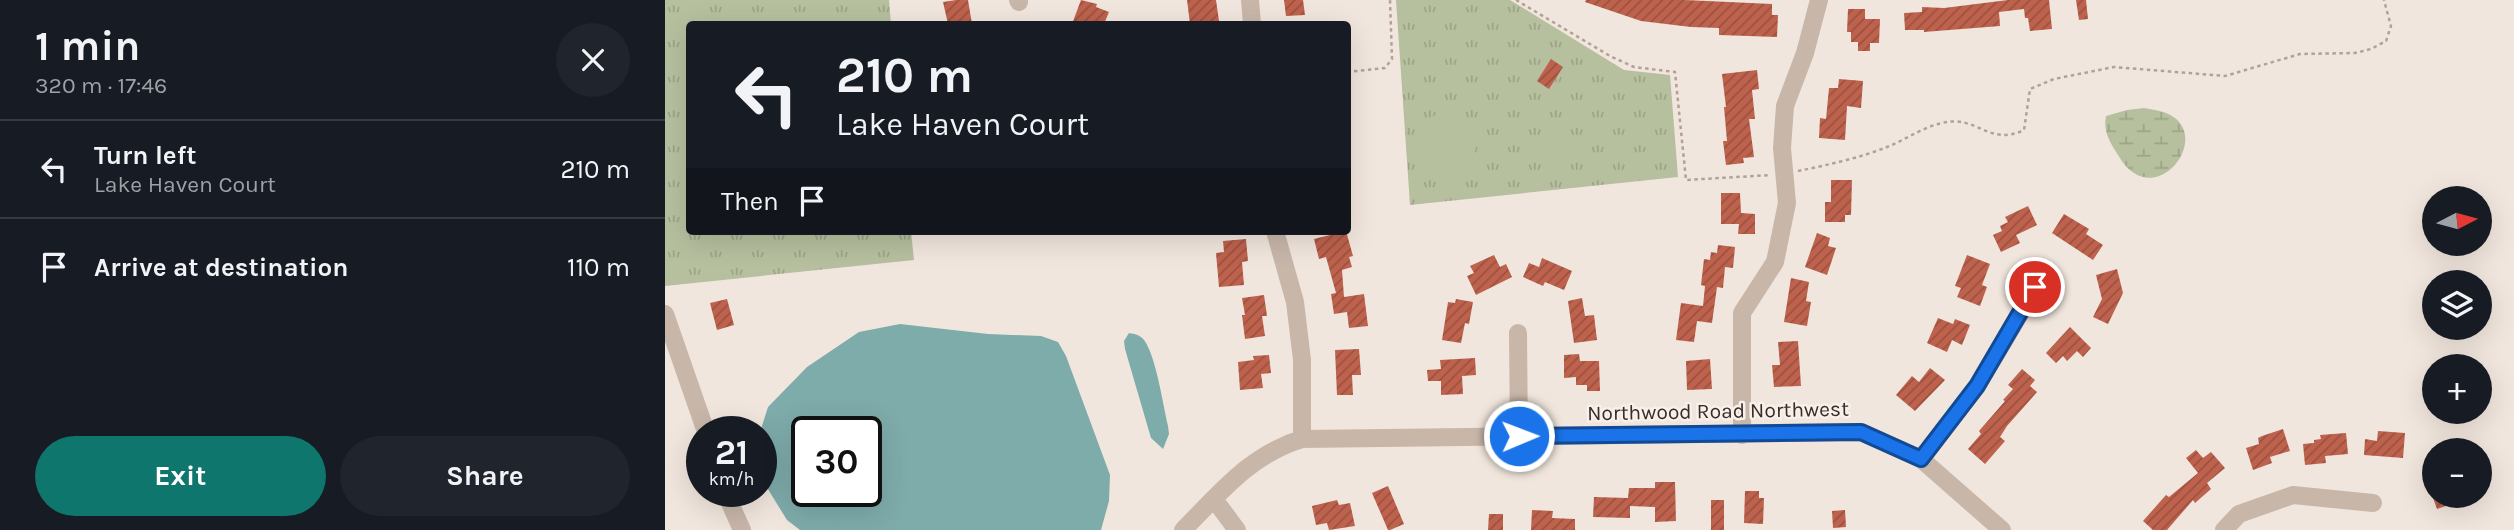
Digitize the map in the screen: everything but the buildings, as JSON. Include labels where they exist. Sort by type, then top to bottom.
[{"type":"street","points":[[1250,0],[1252,21]]},
{"type":"street","points":[[1742,435],[1742,313],[1775,262],[1787,203],[1782,148],[1785,106],[1805,53],[1819,0]]},
{"type":"street","points":[[1276,235],[1296,302],[1302,360],[1302,439]]},
{"type":"street","points":[[1921,459],[1977,386],[2035,287]]},
{"type":"street","points":[[665,314],[700,416]]},
{"type":"street","points":[[1518,333],[1519,436]]},
{"type":"street","name":"Northwood Road Northwest","points":[[1184,530],[1240,472],[1278,446],[1302,439],[1861,432],[1921,459],[2002,530]]},
{"type":"street","points":[[2224,530],[2239,514],[2293,495],[2373,503]]},
{"type":"street","points":[[1214,499],[1237,530]]},
{"type":"street","points":[[732,507],[742,530]]},
{"type":"path","points":[[1351,72],[1385,68],[1392,59],[1390,0]]},
{"type":"path","points":[[1516,0],[1622,62],[1634,67],[1675,72],[1686,180],[1784,174],[1886,148],[1941,123],[1962,120],[1993,134],[2010,136],[2024,130],[2030,89],[2054,79],[2114,67],[2225,76],[2300,54],[2355,53],[2371,49],[2386,41],[2391,26],[2384,0]]},
{"type":"green space","points":[[665,0],[889,0],[891,21],[686,21],[686,235],[911,235],[914,260],[665,286]]},
{"type":"green space","points":[[1396,0],[1510,0],[1624,70],[1670,75],[1678,177],[1410,205]]},
{"type":"green space","points":[[2144,108],[2172,116],[2184,130],[2185,143],[2181,157],[2172,168],[2160,176],[2146,177],[2131,171],[2118,155],[2106,132],[2106,116]]},
{"type":"green space","points":[[1442,113],[1456,114],[1466,119],[1476,134],[1474,154],[1461,174],[1429,175],[1419,167],[1415,130],[1433,116]]},
{"type":"green space","points":[[1569,135],[1570,160],[1545,162],[1543,137]]},
{"type":"water","points":[[900,324],[988,334],[1041,336],[1058,342],[1066,356],[1110,475],[1109,501],[1101,530],[800,530],[787,520],[777,504],[777,416],[765,416],[768,407],[807,367],[859,332]]},
{"type":"water","points":[[1129,333],[1144,340],[1156,369],[1169,434],[1163,449],[1151,438],[1125,349],[1124,341]]},
{"type":"route","points":[[1519,436],[1861,432],[1921,459],[1977,386],[2035,287]]}]
